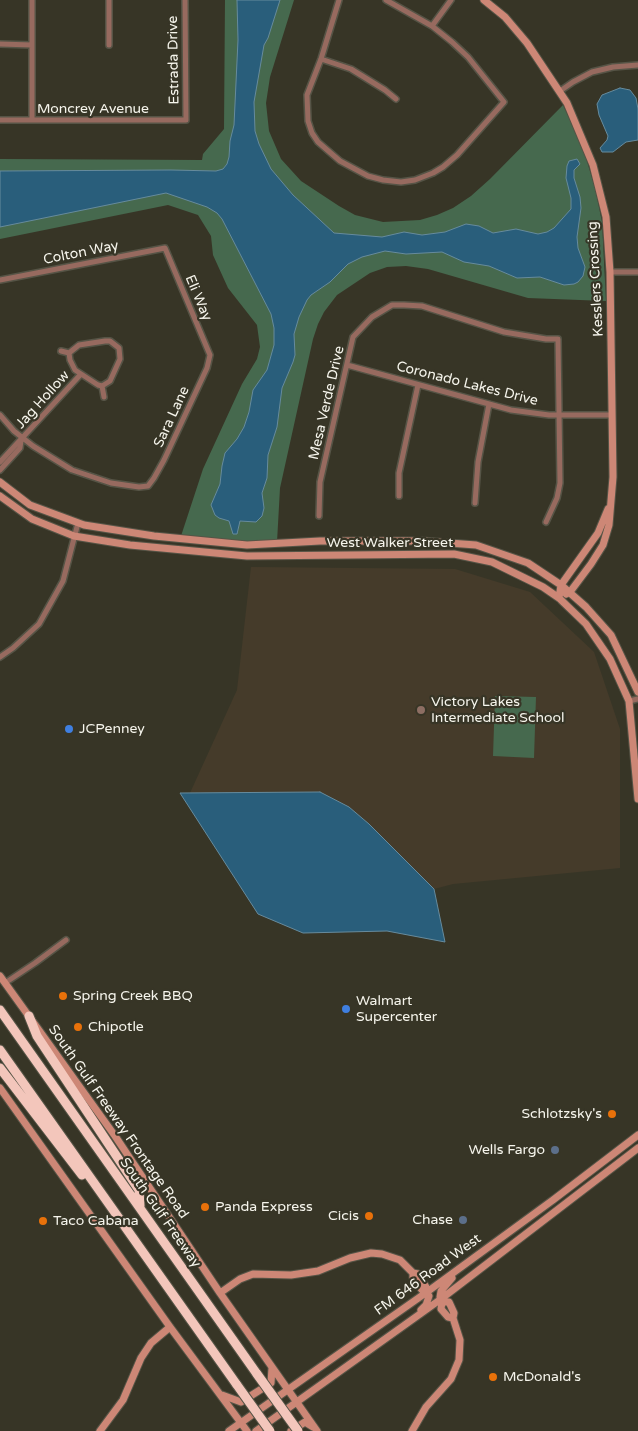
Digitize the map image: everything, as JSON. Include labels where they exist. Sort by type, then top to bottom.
[{"type":"highway","name":"South Gulf Freeway","points":[[0,1010],[298,1431]]},
{"type":"highway","points":[[29,1016],[37,1036],[139,1190],[141,1209]]},
{"type":"highway","points":[[0,1050],[270,1431]]},
{"type":"highway","points":[[0,1068],[74,1166],[113,1211]]},
{"type":"main road","name":"Kesslers Crossing","points":[[484,0],[505,17],[527,43],[560,90],[593,165],[606,217],[610,272],[613,477],[609,524],[603,545],[591,564],[570,592],[559,598]]},
{"type":"main road","name":"West Walker Street","points":[[0,482],[30,505],[78,523],[154,536],[246,545],[330,541],[422,541],[476,545],[528,563],[570,592],[611,635],[638,692]]},
{"type":"main road","name":"West Walker Street","points":[[0,496],[32,519],[74,536],[130,545],[234,555],[454,554],[492,562],[543,587],[559,598],[586,624],[610,659],[629,701],[638,799]]},
{"type":"main road","name":"Kesslers Crossing","points":[[559,598],[561,585],[598,534],[610,504]]},
{"type":"main road","name":"South Gulf Freeway Frontage Road","points":[[0,976],[118,1140],[220,1292],[317,1431]]},
{"type":"main road","points":[[0,1088],[170,1328],[222,1395],[247,1431]]},
{"type":"main road","name":"FM 646 Road West","points":[[229,1431],[454,1273],[638,1135]]},
{"type":"main road","name":"FM 646 Road West","points":[[256,1431],[442,1301],[638,1148]]},
{"type":"main road","points":[[220,1292],[240,1279],[253,1274],[291,1275],[318,1271],[350,1258],[370,1253],[382,1254],[400,1260],[413,1273],[413,1278],[422,1290],[427,1292],[429,1300],[413,1316],[411,1321]]},
{"type":"main road","points":[[412,1431],[426,1407],[447,1384],[457,1367],[460,1355],[460,1340],[453,1318],[454,1313],[449,1302],[442,1301],[440,1295],[454,1273]]},
{"type":"main road","points":[[100,1431],[123,1400],[141,1358],[151,1343],[170,1328]]},
{"type":"main road","points":[[222,1395],[241,1402],[271,1383],[272,1368]]},
{"type":"main road","points":[[291,1431],[305,1422],[317,1431]]},
{"type":"street","points":[[32,0],[32,120]]},
{"type":"street","points":[[109,0],[109,45]]},
{"type":"street","name":"Estrada Drive","points":[[185,0],[186,120]]},
{"type":"street","points":[[339,0],[321,59],[307,95],[308,120],[312,133],[318,142],[340,160],[368,176],[401,182],[416,180],[443,167],[457,155],[504,102],[468,57],[432,26],[386,0]]},
{"type":"street","points":[[432,26],[452,0]]},
{"type":"street","points":[[0,44],[32,45]]},
{"type":"street","points":[[321,59],[351,70],[385,90],[396,99]]},
{"type":"street","points":[[560,90],[592,72],[613,67],[638,65]]},
{"type":"street","name":"Moncrey Avenue","points":[[0,120],[186,120]]},
{"type":"street","name":"Colton Way","points":[[0,280],[166,248]]},
{"type":"street","name":"Eli Way","points":[[166,248],[210,356]]},
{"type":"street","points":[[610,272],[638,272]]},
{"type":"street","name":"Mesa Verde Drive","points":[[319,516],[320,482],[353,337],[372,316],[392,305],[422,306],[504,332],[546,339],[558,339],[559,415]]},
{"type":"street","name":"Jag Hollow","points":[[104,340],[115,343],[119,348],[120,360],[110,381],[102,386],[75,370],[69,353],[79,345],[104,340]]},
{"type":"street","points":[[61,351],[69,353]]},
{"type":"street","name":"Sara Lane","points":[[22,440],[79,473],[111,483],[139,487],[148,486],[164,460],[210,356]]},
{"type":"street","name":"Coronado Lakes Drive","points":[[347,365],[511,410],[559,415],[612,415]]},
{"type":"street","name":"Jag Hollow","points":[[0,462],[81,374]]},
{"type":"street","points":[[399,496],[399,474],[418,385]]},
{"type":"street","points":[[102,386],[104,397]]},
{"type":"street","points":[[475,503],[478,462],[489,404]]},
{"type":"street","points":[[0,415],[22,440]]},
{"type":"street","points":[[546,522],[557,498],[560,483],[559,415]]},
{"type":"street","name":"Jag Hollow","points":[[0,470],[20,448],[22,440]]},
{"type":"street","points":[[0,657],[13,648],[39,624],[63,581],[78,523]]},
{"type":"street","points":[[629,701],[638,699]]},
{"type":"street","points":[[5,983],[36,963],[66,940]]},
{"type":"shaded area","name":"Victory Lakes Intermediate School","points":[[251,567],[455,569],[530,592],[594,652],[620,729],[620,868],[453,884],[434,889],[369,824],[349,807],[320,792],[190,793],[237,690]]},
{"type":"green space","points":[[225,0],[294,0],[270,77],[266,103],[269,131],[281,159],[301,181],[339,206],[355,215],[383,222],[420,220],[453,208],[471,196],[490,179],[563,105],[583,148],[595,188],[602,222],[606,301],[528,298],[428,269],[406,266],[387,267],[370,273],[337,295],[324,312],[313,339],[280,488],[277,542],[248,542],[181,536],[203,469],[242,384],[257,359],[260,347],[257,325],[228,288],[213,255],[211,236],[198,215],[168,205],[0,239],[0,159],[202,160],[203,154],[224,129]]},
{"type":"green space","points":[[495,696],[536,697],[534,758],[493,756]]},
{"type":"water","points":[[237,0],[280,0],[264,45],[254,102],[255,131],[271,169],[293,195],[334,233],[382,237],[404,232],[422,235],[445,232],[466,224],[479,226],[493,233],[516,229],[538,234],[547,232],[554,228],[571,209],[571,198],[566,178],[567,166],[569,161],[577,159],[580,164],[574,170],[574,178],[580,197],[581,208],[577,237],[578,248],[585,267],[583,276],[578,282],[564,285],[540,277],[517,278],[489,266],[464,262],[442,252],[406,254],[385,251],[362,257],[348,264],[330,282],[311,295],[299,317],[294,334],[295,355],[282,388],[277,427],[268,455],[267,478],[262,493],[264,508],[262,516],[256,522],[240,521],[237,534],[233,534],[229,521],[215,515],[211,505],[220,484],[225,453],[244,427],[253,390],[267,370],[274,345],[274,328],[271,314],[222,219],[217,213],[207,207],[166,193],[0,227],[0,171],[216,171],[223,169],[229,157],[234,125],[238,40]]},
{"type":"water","points":[[620,88],[630,90],[636,98],[638,140],[626,142],[613,152],[602,152],[600,148],[608,136],[599,115],[597,104],[602,95]]},
{"type":"water","points":[[320,792],[349,807],[369,824],[434,889],[445,942],[387,931],[303,933],[258,914],[180,793]]},
{"type":"place","name":"Victory Lakes Intermediate School","points":[[421,710]]},
{"type":"place","name":"JCPenney","points":[[69,729]]},
{"type":"place","name":"Spring Creek BBQ","points":[[63,996]]},
{"type":"place","name":"Walmart Supercenter","points":[[346,1009]]},
{"type":"place","name":"Chipotle","points":[[78,1027]]},
{"type":"place","name":"Schlotzsky's","points":[[612,1114]]},
{"type":"place","name":"Wells Fargo","points":[[555,1150]]},
{"type":"place","name":"Panda Express","points":[[205,1207]]},
{"type":"place","name":"Cicis","points":[[369,1216]]},
{"type":"place","name":"Chase","points":[[463,1220]]},
{"type":"place","name":"Taco Cabana","points":[[43,1221]]},
{"type":"place","name":"McDonald's","points":[[493,1377]]}]
